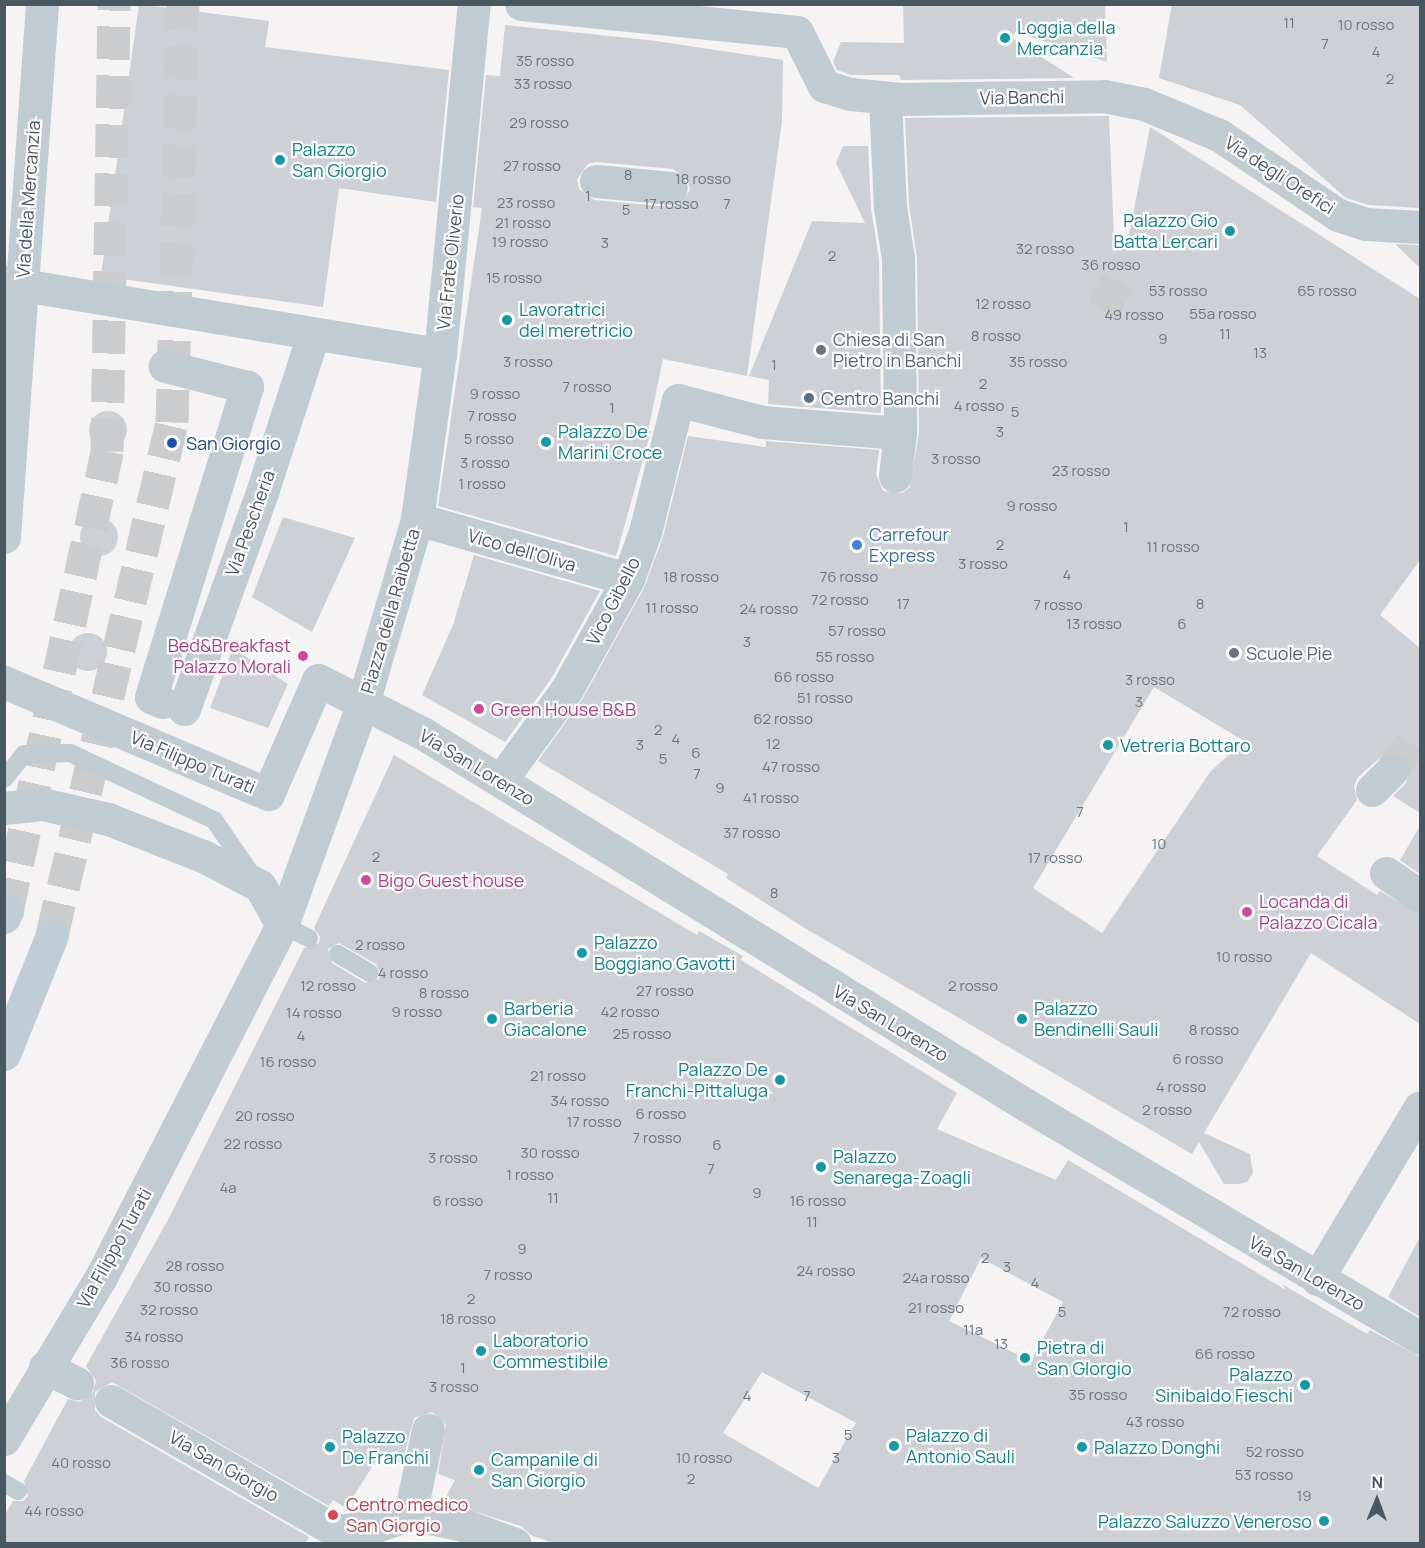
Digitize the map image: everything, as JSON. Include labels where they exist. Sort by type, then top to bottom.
[{"type":"main road","points":[[4,1054],[52,935]]},
{"type":"street","name":"Via della Mercanzia","points":[[4,537],[13,284],[42,4]]},
{"type":"street","name":"Via Frate Oliverio","points":[[417,519],[440,354],[474,4]]},
{"type":"street","name":"Via Banchi","points":[[521,4],[797,32],[824,86],[893,99],[1104,96],[1144,104]]},
{"type":"street","points":[[893,99],[893,220],[898,258],[900,433],[895,476]]},
{"type":"street","name":"Via degli Orefici","points":[[1144,104],[1219,135],[1338,214],[1366,224],[1420,228]]},
{"type":"street","points":[[596,181],[671,188]]},
{"type":"street","points":[[13,284],[440,354]]},
{"type":"street","name":"Via Pescheria","points":[[165,366],[247,387],[150,697],[173,705],[263,489],[313,335]]},
{"type":"street","name":"Vico Gibello","points":[[501,780],[567,689],[627,579],[645,532],[678,400],[753,420],[900,433]]},
{"type":"street","name":"Vico dell'Oliva","points":[[417,519],[627,579]]},
{"type":"street","name":"Piazza della Raibetta","points":[[363,703],[417,519]]},
{"type":"street","name":"Via Filippo Turati","points":[[4,682],[268,794],[318,680],[363,703],[330,794],[295,932],[101,1277],[45,1367],[4,1439]]},
{"type":"street","name":"Via San Lorenzo","points":[[363,703],[501,780],[819,979],[1317,1279],[1420,1338]]},
{"type":"street","points":[[4,808],[42,804],[108,819],[203,856],[260,886],[295,932]]},
{"type":"street","points":[[1386,873],[1420,896]]},
{"type":"street","points":[[1317,1279],[1420,1107]]},
{"type":"street","points":[[45,1367],[76,1383]]},
{"type":"street","name":"Via San Giorgio","points":[[111,1401],[333,1537]]},
{"type":"street","points":[[410,1514],[428,1430]]},
{"type":"street","points":[[333,1537],[410,1514],[463,1525],[515,1544]]},
{"type":"lane","points":[[4,779],[24,754],[70,753],[214,820],[260,886]]},
{"type":"lane","points":[[338,954],[370,973]]},
{"type":"building","name":"Palazzo San Giorgio","points":[[139,4],[269,21],[265,47],[449,70],[436,202],[339,188],[323,307],[101,276]]},
{"type":"building","name":"Loggia della Mercanzia","points":[[903,4],[1105,4],[1107,62],[1015,32],[1012,38],[1074,78],[901,80],[899,75],[851,75],[837,70],[833,62],[841,42],[904,43]]},
{"type":"building","points":[[1172,4],[1420,4],[1420,208],[1369,205],[1346,198],[1240,105],[1159,78]]},
{"type":"building","points":[[505,25],[656,41],[783,60],[782,121],[747,376],[663,359],[648,431],[651,431],[616,556],[438,506],[482,208],[473,207],[486,75],[500,76]],"holes":[[[597,162],[673,169],[688,180],[690,190],[679,205],[670,207],[594,200],[579,189],[577,179],[588,164]]]},
{"type":"building","points":[[1109,116],[1114,239],[1128,240],[1150,127],[1420,299],[1420,560],[1380,615],[1420,648],[1420,813],[1393,796],[1406,783],[1410,766],[1397,752],[1387,752],[1358,777],[1354,786],[1357,800],[1317,856],[1377,895],[1380,891],[1420,914],[1420,1024],[1311,953],[1204,1133],[1250,1154],[1253,1173],[1247,1182],[1224,1184],[1199,1142],[1192,1154],[803,927],[726,878],[728,874],[538,761],[583,698],[644,588],[663,537],[688,436],[766,447],[766,441],[879,450],[876,474],[883,491],[902,493],[910,487],[919,433],[917,258],[909,205],[905,118]],"holes":[[[1154,687],[1244,741],[1210,772],[1102,933],[1033,888]]]},
{"type":"building","name":"Chiesa di San Pietro in Banchi","points":[[843,146],[868,146],[871,208],[879,260],[881,413],[768,404],[769,380],[749,376],[812,221],[865,223],[836,163]]},
{"type":"building","points":[[1395,244],[1420,245],[1420,268]]},
{"type":"building","points":[[108,411],[122,416],[127,430],[122,444],[108,449],[94,444],[89,430],[94,416]]},
{"type":"building","points":[[283,517],[355,538],[312,632],[252,597]]},
{"type":"building","points":[[99,518],[113,523],[118,537],[113,551],[99,556],[85,551],[80,537],[85,523]]},
{"type":"building","points":[[474,555],[600,591],[551,679],[505,742],[422,695],[453,625]]},
{"type":"building","points":[[88,633],[102,638],[107,652],[102,666],[88,671],[74,666],[69,652],[74,638]]},
{"type":"building","points":[[233,648],[288,684],[268,728],[210,708]]},
{"type":"building","points":[[394,755],[697,935],[699,931],[743,956],[741,960],[957,1093],[937,1129],[1056,1180],[1068,1160],[1286,1290],[1282,1284],[1367,1334],[1370,1330],[1420,1357],[1420,1544],[555,1544],[531,1535],[521,1526],[443,1502],[455,1480],[438,1474],[446,1425],[432,1412],[414,1418],[402,1463],[379,1456],[346,1508],[333,1500],[329,1506],[112,1382],[95,1392],[95,1410],[101,1417],[309,1537],[305,1544],[4,1544],[4,1516],[13,1501],[23,1501],[28,1496],[24,1481],[68,1399],[79,1402],[93,1392],[96,1381],[86,1366],[169,1218],[304,948],[319,943],[320,937],[314,928]],"holes":[[[339,943],[376,964],[381,973],[379,979],[365,983],[332,963],[328,949]],[[981,1258],[1063,1302],[1031,1361],[949,1321]],[[762,1372],[856,1423],[818,1488],[723,1433]]]},
{"type":"building","points":[[1420,826],[1420,874],[1400,860]]},
{"type":"building","points":[[1420,1237],[1420,1317],[1388,1297]]},
{"type":"tunnel","points":[[7,911],[107,451],[114,4]]},
{"type":"tunnel","points":[[52,935],[172,422],[183,4]]},
{"type":"tunnel","points":[[1096,287],[1130,306]]},
{"type":"tunnel","points":[[1392,770],[1417,734]]},
{"type":"place","name":"Loggia della Mercanzia","points":[[1005,38]]},
{"type":"place","name":"Palazzo San Giorgio","points":[[280,160]]},
{"type":"place","name":"Palazzo Gio Batta Lercari","points":[[1230,231]]},
{"type":"place","name":"Lavoratrici del meretricio","points":[[507,320]]},
{"type":"place","name":"Chiesa di San Pietro in Banchi","points":[[821,350]]},
{"type":"place","name":"Centro Banchi","points":[[809,398]]},
{"type":"place","name":"Palazzo De Marini Croce","points":[[546,442]]},
{"type":"place","name":"San Giorgio","points":[[172,443]]},
{"type":"place","name":"Carrefour Express","points":[[857,545]]},
{"type":"place","name":"Scuole Pie","points":[[1234,653]]},
{"type":"place","name":"Bed&Breakfast Palazzo Morali","points":[[303,656]]},
{"type":"place","name":"Green House B&B","points":[[479,709]]},
{"type":"place","name":"Vetreria Bottaro","points":[[1108,745]]},
{"type":"place","name":"Bigo Guest house","points":[[366,880]]},
{"type":"place","name":"Locanda di Palazzo Cicala","points":[[1247,912]]},
{"type":"place","name":"Palazzo Boggiano Gavotti","points":[[582,953]]},
{"type":"place","name":"Barberia Giacalone","points":[[492,1019]]},
{"type":"place","name":"Palazzo Bendinelli Sauli","points":[[1022,1019]]},
{"type":"place","name":"Palazzo De Franchi-Pittaluga","points":[[780,1080]]},
{"type":"place","name":"Palazzo Senarega-Zoagli","points":[[821,1167]]},
{"type":"place","name":"Laboratorio Commestibile","points":[[481,1351]]},
{"type":"place","name":"Pietra di San GIorgio","points":[[1025,1358]]},
{"type":"place","name":"Palazzo Sinibaldo Fieschi","points":[[1305,1385]]},
{"type":"place","name":"Palazzo di Antonio Sauli","points":[[894,1446]]},
{"type":"place","name":"Palazzo De Franchi","points":[[330,1447]]},
{"type":"place","name":"Palazzo Donghi","points":[[1082,1447]]},
{"type":"place","name":"Campanile di San Giorgio","points":[[479,1470]]},
{"type":"place","name":"Centro medico San Giorgio","points":[[333,1515]]},
{"type":"place","name":"Palazzo Saluzzo Veneroso","points":[[1324,1521]]}]
